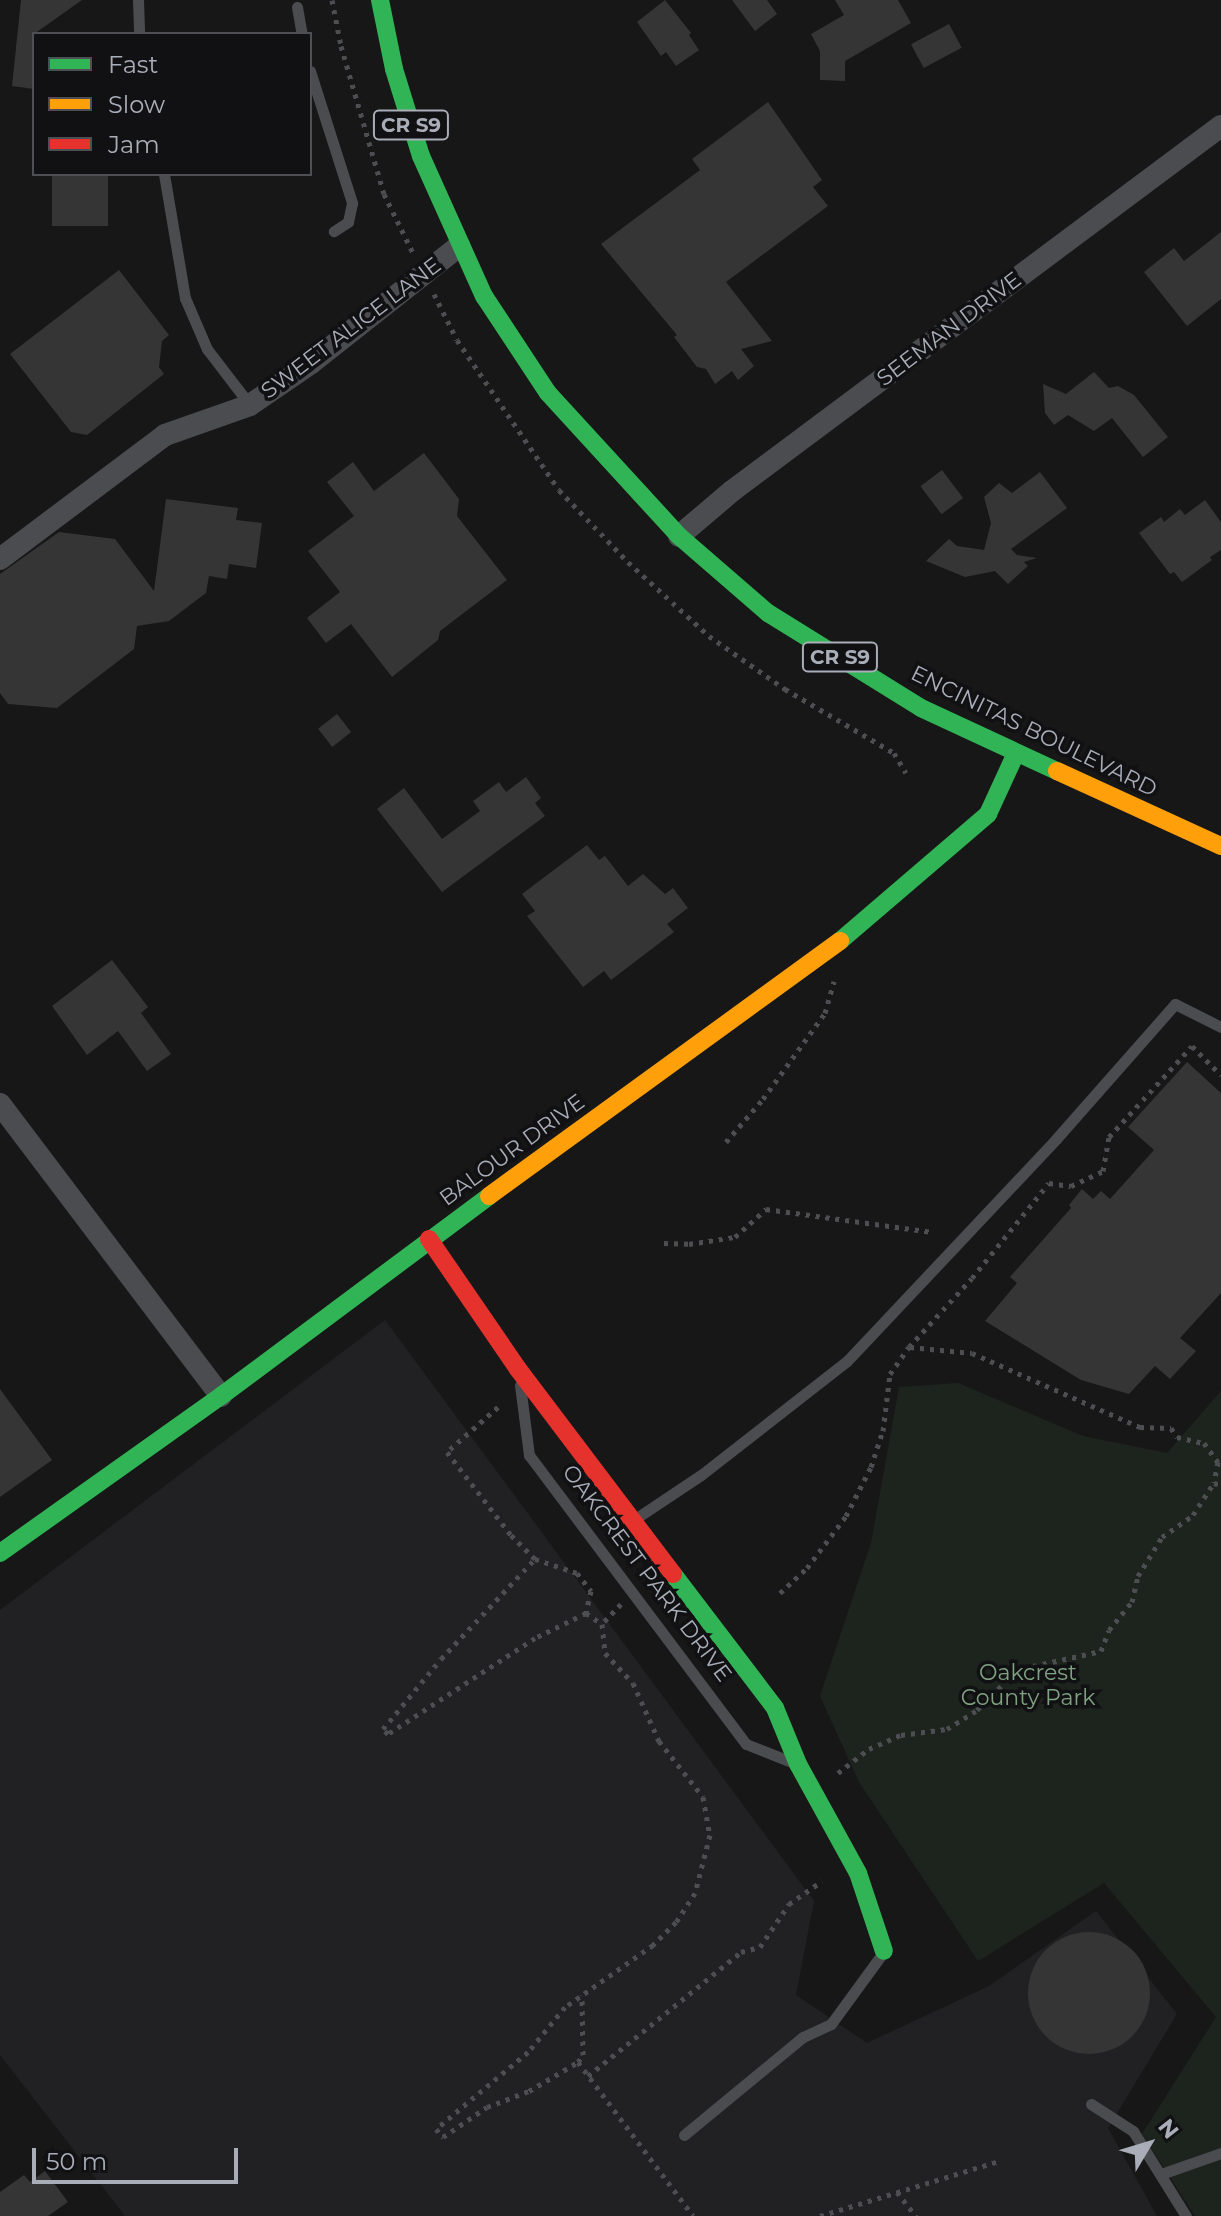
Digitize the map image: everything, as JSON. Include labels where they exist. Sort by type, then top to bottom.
[{"type":"street","name":"ENCINITAS BOULEVARD","points":[[380,0],[394,69],[421,156],[484,296],[548,393],[679,536],[768,613],[921,708],[1221,846]]},
{"type":"street","name":"SEEMAN DRIVE","points":[[679,536],[732,491],[1221,126]]},
{"type":"street","name":"SWEET ALICE LANE","points":[[0,559],[165,435],[250,405],[311,363],[459,246]]},
{"type":"street","name":"BALOUR DRIVE","points":[[0,1553],[221,1396],[429,1239],[849,935],[988,814],[1016,753]]},
{"type":"street","points":[[0,1104],[221,1396]]},
{"type":"street","name":"OAKCREST PARK DRIVE","points":[[429,1239],[518,1369],[775,1708],[798,1764],[858,1873],[884,1951]]},
{"type":"lane","points":[[138,0],[139,32]]},
{"type":"lane","points":[[297,7],[302,32]]},
{"type":"lane","points":[[312,77],[352,203],[348,222],[334,231]]},
{"type":"lane","points":[[164,176],[185,298],[207,349],[250,405]]},
{"type":"lane","points":[[635,1520],[701,1475],[847,1361],[1056,1139],[1175,1004],[1221,1027]]},
{"type":"lane","name":"OAKCREST PARK DRIVE","points":[[518,1369],[529,1455],[746,1744],[798,1764]]},
{"type":"lane","points":[[684,2135],[803,2037],[831,2024],[884,1951]]},
{"type":"lane","points":[[1091,2104],[1133,2131],[1186,2216]]},
{"type":"lane","points":[[1161,2174],[1221,2153]]},
{"type":"path","points":[[726,1142],[763,1099],[825,1013],[834,980]]},
{"type":"path","points":[[780,1593],[807,1568],[846,1516],[871,1467],[883,1431],[890,1374],[909,1347],[972,1278],[1049,1183],[1071,1186],[1103,1171],[1109,1137],[1192,1046],[1221,1075]]},
{"type":"path","points":[[664,1243],[689,1244],[735,1237],[766,1209],[932,1232]]},
{"type":"path","points":[[838,1773],[869,1749],[901,1735],[947,1729],[977,1710],[1010,1677],[1033,1666],[1101,1651],[1109,1630],[1132,1602],[1138,1576],[1162,1537],[1193,1515],[1218,1484],[1218,1462],[1204,1443],[1177,1437],[1171,1428],[1140,1427],[972,1353],[909,1347]]},
{"type":"path","points":[[498,1407],[447,1452],[511,1535],[535,1559],[577,1573],[591,1591],[586,1613]]},
{"type":"path","points":[[535,1559],[441,1659],[383,1729],[388,1734],[535,1638],[586,1613]]},
{"type":"path","points":[[582,1994],[583,2055],[578,2062],[529,2091],[487,2107],[443,2137],[436,2129],[528,2052],[565,2007],[582,1994],[653,1945],[676,1922],[695,1893],[710,1835],[703,1797],[659,1741],[633,1683],[605,1653],[602,1624],[621,1604]]},
{"type":"path","points":[[586,1613],[602,1624]]},
{"type":"path","points":[[588,2076],[741,1952],[760,1947],[789,1904],[822,1881]]},
{"type":"path","points":[[578,2062],[693,2216]]},
{"type":"path","points":[[820,2216],[999,2161]]},
{"type":"path","points":[[897,2192],[916,2216]]},
{"type":"shaded area","points":[[385,1320],[814,1901],[796,1995],[867,2043],[989,1986],[1096,1911],[1177,2014],[1108,2128],[1157,2216],[125,2216],[0,2055],[0,1610]]},
{"type":"green space","name":"Oakcrest County Park","points":[[958,1383],[1083,1436],[1167,1453],[1221,1391],[1221,2216],[1195,2216],[1142,2134],[1216,2017],[1104,1883],[978,1961],[859,1782],[820,1696],[871,1543],[899,1387]]},
{"type":"building","points":[[21,0],[82,0],[37,32],[32,32],[32,89],[12,86]]},
{"type":"building","points":[[665,0],[691,33],[689,35],[699,50],[676,66],[666,52],[661,56],[637,22]]},
{"type":"building","points":[[732,0],[767,0],[777,14],[755,31]]},
{"type":"building","points":[[835,0],[898,0],[911,23],[845,61],[845,81],[820,80],[820,51],[811,34],[844,15]]},
{"type":"building","points":[[949,24],[962,48],[924,68],[911,44]]},
{"type":"building","points":[[768,102],[822,180],[813,187],[828,206],[726,282],[772,341],[741,349],[754,366],[738,380],[732,371],[715,384],[706,369],[697,367],[674,337],[677,335],[601,244],[700,170],[692,159]]},
{"type":"building","points":[[52,176],[108,176],[108,226],[52,226]]},
{"type":"building","points":[[1221,232],[1221,299],[1187,326],[1144,272],[1174,248],[1184,261]]},
{"type":"building","points":[[119,270],[169,335],[162,341],[159,367],[164,374],[87,435],[71,432],[10,354]]},
{"type":"building","points":[[1094,372],[1109,388],[1118,386],[1134,395],[1168,437],[1143,457],[1112,418],[1094,431],[1068,415],[1054,425],[1045,413],[1043,384],[1066,394]]},
{"type":"building","points":[[424,453],[459,499],[457,516],[507,580],[440,631],[438,640],[392,677],[351,624],[326,643],[307,618],[340,592],[308,551],[354,516],[327,482],[353,462],[374,491]]},
{"type":"building","points":[[942,470],[963,498],[942,514],[920,486]]},
{"type":"building","points":[[1040,472],[1067,508],[1011,549],[1017,555],[1037,558],[1024,562],[1028,566],[1008,584],[995,571],[965,577],[926,561],[949,539],[957,546],[984,550],[991,523],[984,497],[999,483],[1012,493]]},
{"type":"building","points":[[166,499],[238,508],[236,520],[262,523],[256,568],[229,564],[227,579],[209,576],[206,593],[169,621],[137,626],[134,649],[57,708],[8,704],[0,693],[0,574],[59,532],[115,539],[154,591]]},
{"type":"building","points":[[1205,500],[1221,522],[1221,550],[1182,582],[1174,572],[1170,574],[1139,533],[1161,517],[1164,522],[1180,509],[1185,515]]},
{"type":"building","points":[[337,714],[351,732],[332,747],[318,729]]},
{"type":"building","points":[[526,777],[541,798],[535,803],[545,816],[442,892],[377,809],[404,788],[442,839],[480,811],[473,801],[499,782],[506,792]]},
{"type":"building","points":[[587,845],[599,860],[605,856],[628,886],[643,874],[665,894],[673,888],[688,908],[667,924],[674,932],[611,980],[604,971],[583,987],[527,916],[535,911],[522,894]]},
{"type":"building","points":[[112,960],[148,1007],[141,1013],[171,1054],[147,1071],[118,1031],[87,1055],[52,1006]]},
{"type":"building","points":[[1187,1062],[1221,1093],[1221,1293],[1180,1338],[1196,1351],[1170,1379],[1155,1366],[1129,1394],[1081,1380],[985,1321],[1017,1283],[1010,1277],[1071,1208],[1069,1205],[1082,1189],[1093,1199],[1101,1191],[1110,1199],[1154,1150],[1128,1127]]},
{"type":"building","points":[[0,1389],[52,1460],[0,1497]]},
{"type":"building","points":[[1089,1932],[1112,1937],[1132,1950],[1145,1970],[1150,1993],[1145,2016],[1132,2036],[1112,2049],[1089,2054],[1066,2049],[1046,2036],[1033,2016],[1028,1993],[1033,1970],[1046,1950],[1066,1937]]},
{"type":"building","points":[[45,2171],[68,2202],[48,2216],[0,2216],[0,2192],[24,2175],[30,2182]]},
{"type":"traffic: fast","points":[[380,0],[394,69],[421,156],[484,296],[548,393],[679,536],[768,613],[921,708],[1057,771]]},
{"type":"traffic: fast","points":[[840,941],[988,814],[1016,753]]},
{"type":"traffic: fast","points":[[0,1553],[221,1396],[489,1196]]},
{"type":"traffic: fast","points":[[673,1574],[775,1708],[798,1764],[858,1873],[884,1951]]},
{"type":"traffic: slow","points":[[1057,771],[1221,846]]},
{"type":"traffic: slow","points":[[489,1196],[840,941]]},
{"type":"traffic: jam","points":[[429,1239],[518,1369],[673,1574]]}]
